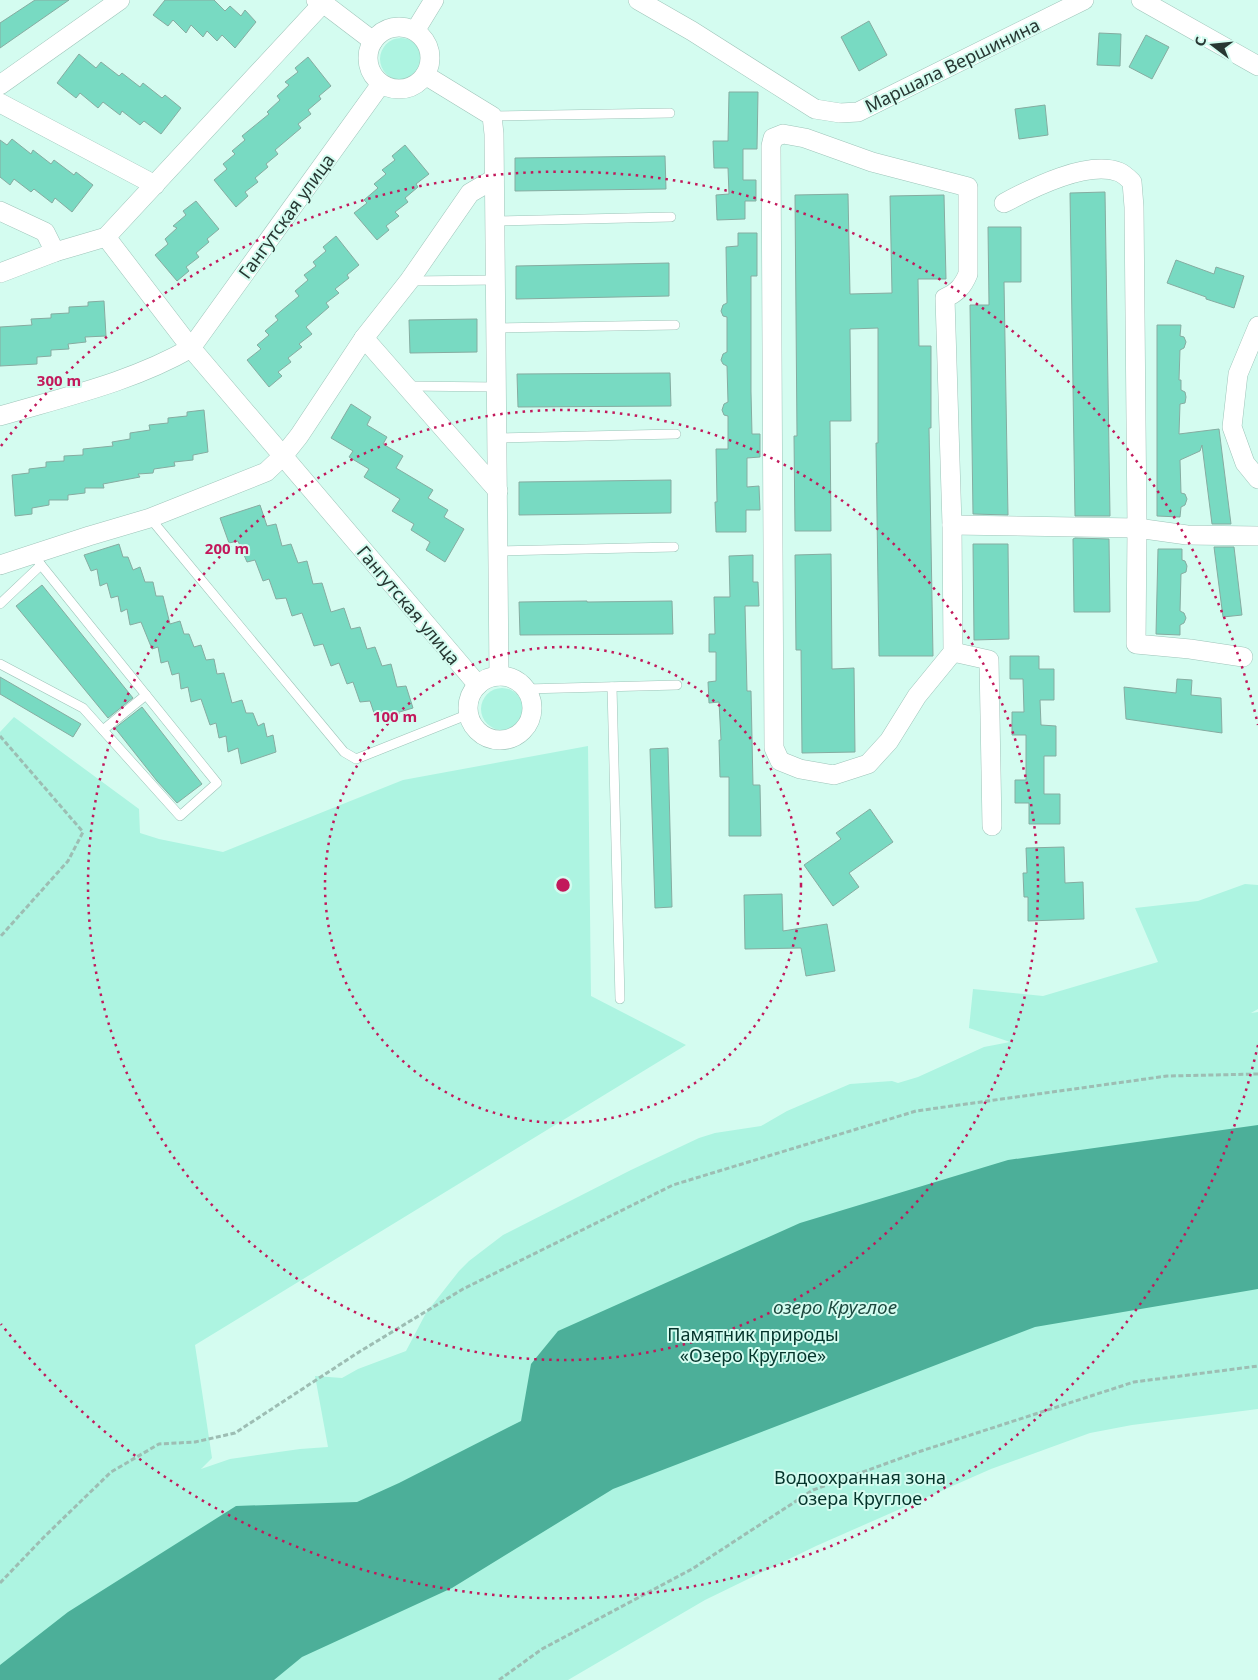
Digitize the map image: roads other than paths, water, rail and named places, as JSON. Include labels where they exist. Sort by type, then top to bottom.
[{"type":"street","points":[[0,85],[120,0]]},
{"type":"street","points":[[415,31],[434,0]]},
{"type":"street","name":"Маршала Вершинина","points":[[638,0],[692,31],[815,110],[840,113],[858,112],[1084,0]]},
{"type":"street","points":[[1141,0],[1258,66]]},
{"type":"street","points":[[0,273],[55,252],[106,237],[156,185],[320,2],[373,41]]},
{"type":"street","points":[[394,27],[405,27],[415,31],[423,38],[428,47],[430,56],[429,66],[425,75],[410,88],[400,90],[380,84],[368,67],[367,56],[373,41],[384,30],[394,27]]},
{"type":"street","points":[[425,75],[492,116],[494,134],[499,676]]},
{"type":"street","name":"Гангутская улица","points":[[0,416],[124,378],[166,362],[191,348],[380,84]]},
{"type":"street","points":[[0,103],[156,185]]},
{"type":"street","points":[[783,134],[805,138],[872,162],[968,187],[968,274],[963,285],[945,298],[952,525],[953,652],[917,696],[889,741],[868,764],[834,775],[800,769],[780,761],[774,748],[771,146],[773,138],[783,134]]},
{"type":"street","points":[[1004,203],[1025,192],[1079,171],[1110,170],[1122,173],[1132,182],[1134,207],[1137,528],[1136,644],[1190,649],[1243,657]]},
{"type":"street","points":[[0,565],[37,560],[89,536],[150,518],[266,472],[283,456],[298,436],[364,338],[409,281],[470,193],[494,179]]},
{"type":"street","points":[[0,211],[45,232],[55,252]]},
{"type":"street","name":"Гангутская улица","points":[[106,237],[191,348],[478,685]]},
{"type":"street","points":[[1258,326],[1238,374],[1232,427],[1245,463],[1258,479]]},
{"type":"street","points":[[364,338],[498,491]]},
{"type":"street","points":[[952,525],[1137,528],[1187,535],[1258,536]]},
{"type":"street","points":[[953,652],[989,660],[992,826]]},
{"type":"street","points":[[499,676],[516,680],[526,690],[530,696],[532,706],[531,717],[519,734],[509,738],[494,739],[480,732],[473,724],[469,714],[469,704],[472,694],[478,685],[486,679],[499,676]]},
{"type":"lane","points":[[492,116],[670,113]]},
{"type":"lane","points":[[494,220],[671,217]]},
{"type":"lane","points":[[409,281],[495,280]]},
{"type":"lane","points":[[496,328],[675,325]]},
{"type":"lane","points":[[406,386],[496,386]]},
{"type":"lane","points":[[497,438],[676,434]]},
{"type":"lane","points":[[150,518],[344,752],[356,758],[469,714]]},
{"type":"lane","points":[[498,550],[674,547]]},
{"type":"lane","points":[[0,604],[37,560],[218,783],[180,816],[83,708],[0,664]]},
{"type":"lane","points":[[526,690],[677,685]]},
{"type":"lane","points":[[612,687],[620,999]]},
{"type":"lane","points":[[103,730],[146,695]]},
{"type":"water","name":"озеро Круглое","points":[[1258,1125],[1258,1289],[1035,1327],[613,1489],[452,1588],[302,1657],[274,1680],[0,1680],[0,1665],[68,1612],[236,1506],[357,1502],[399,1483],[521,1421],[531,1364],[558,1331],[800,1223],[1008,1160]]},
{"type":"park label","name":"Памятник природы «Озеро Круглое»","points":[[753,1344]]},
{"type":"park label","name":"Водоохранная зона озера Круглое","points":[[860,1487]]}]
